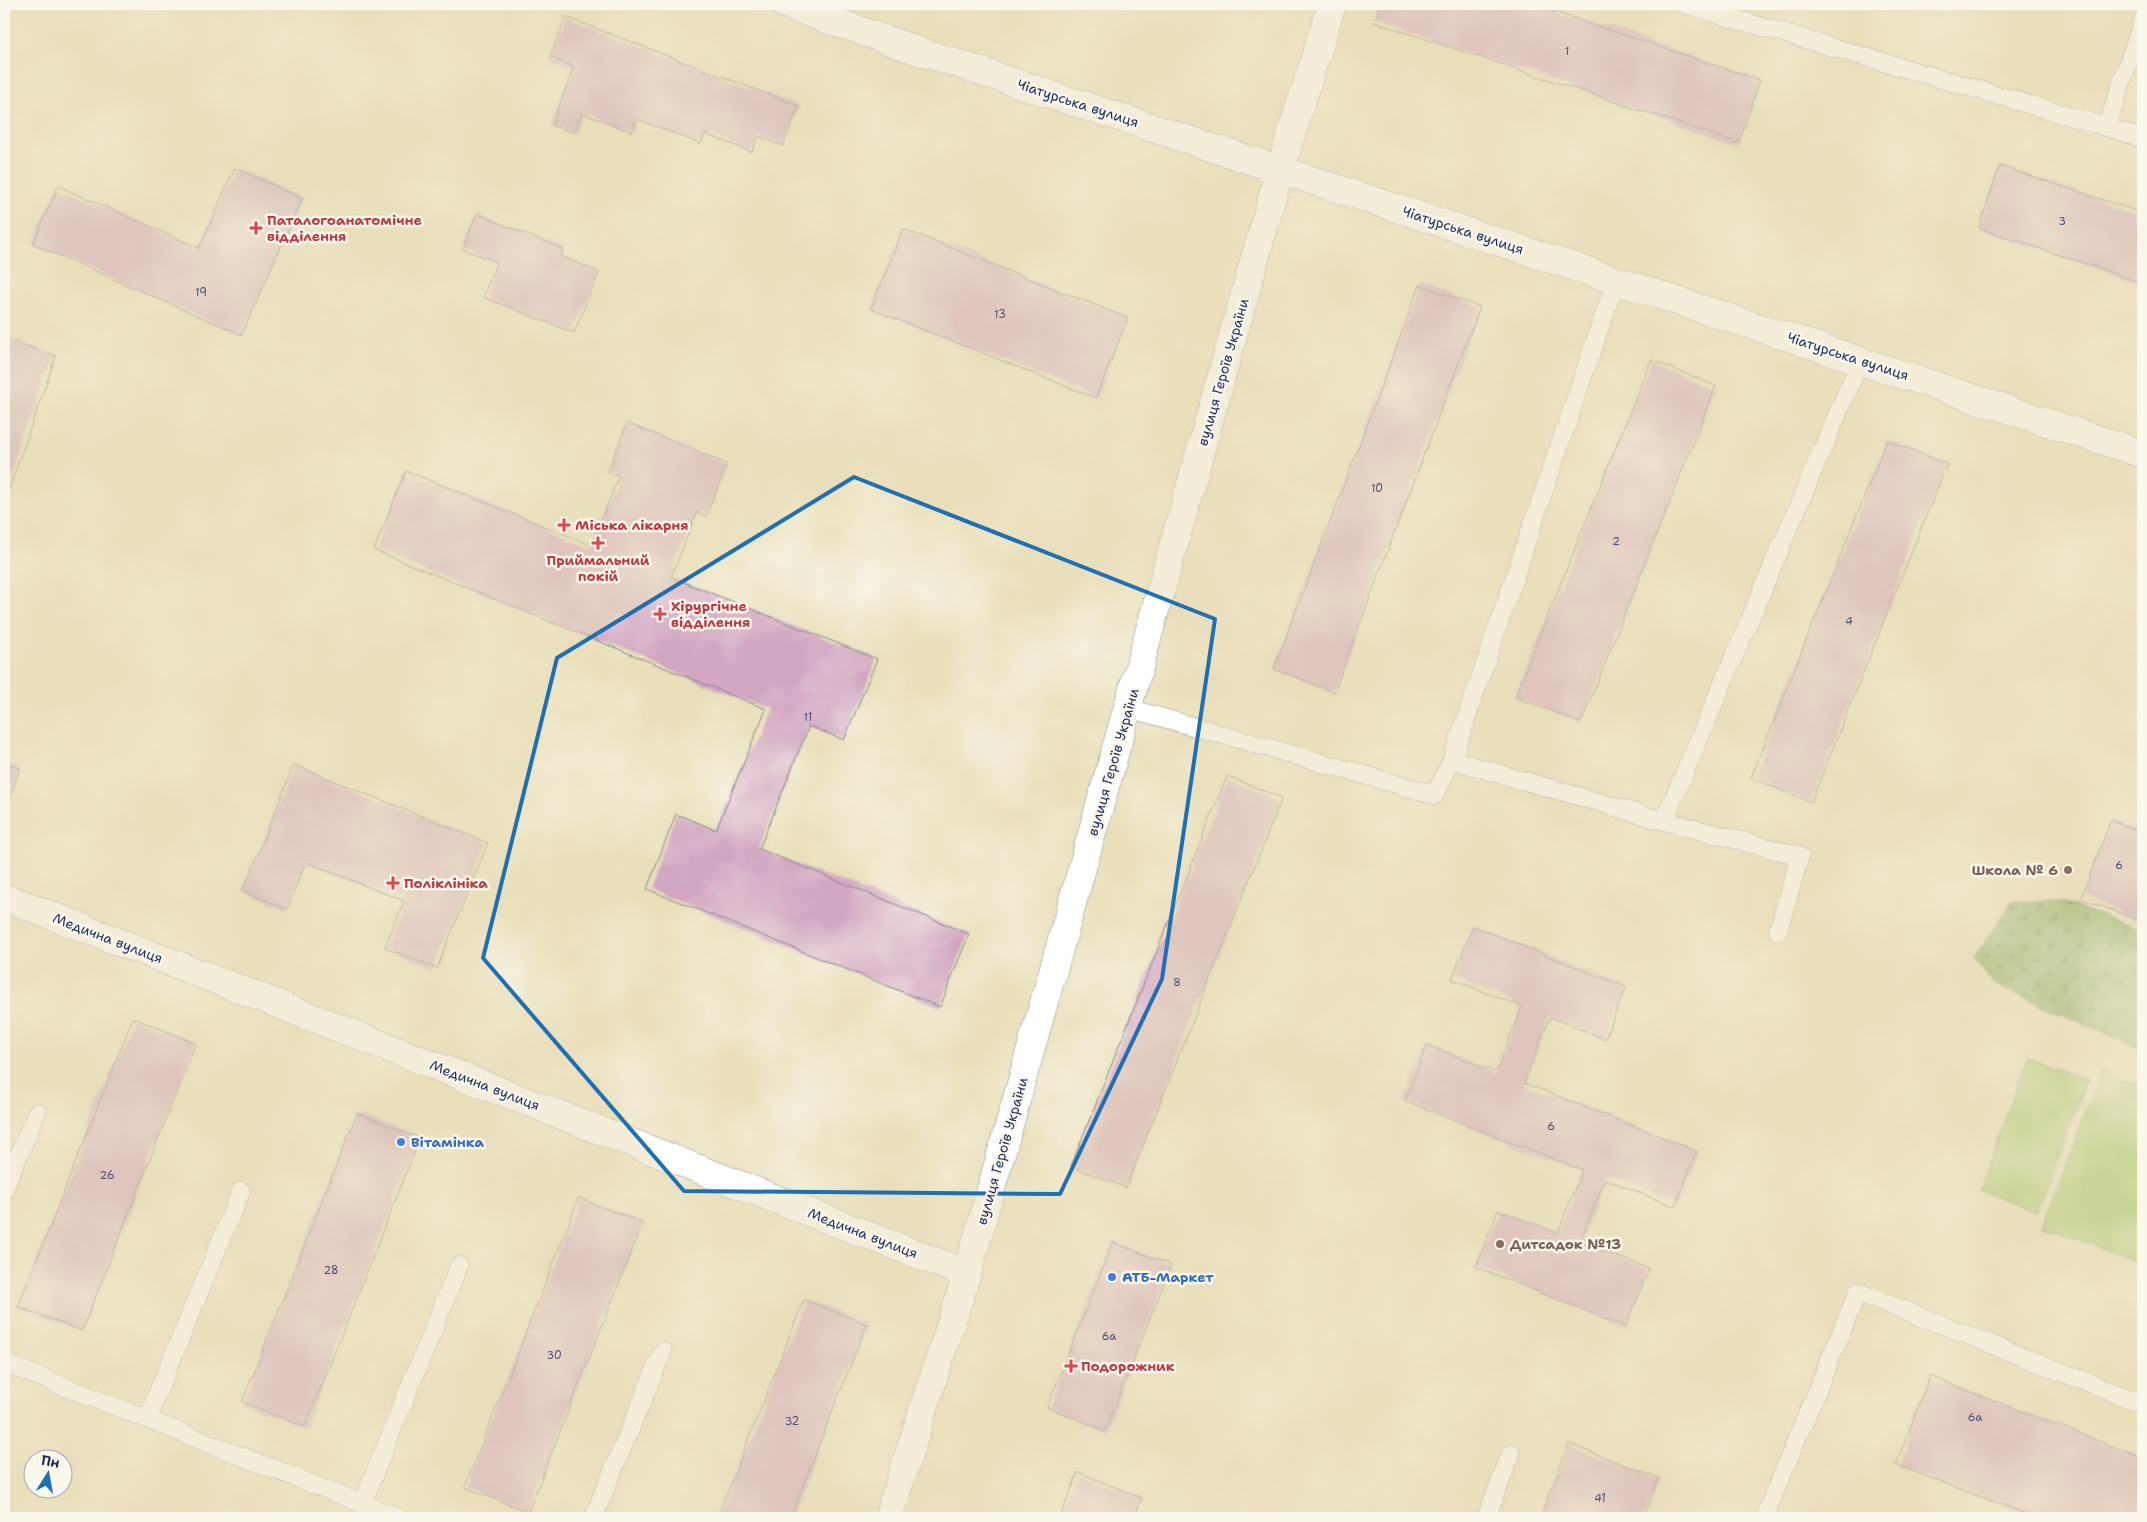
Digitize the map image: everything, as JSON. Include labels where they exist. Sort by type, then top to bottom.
[{"type":"street","name":"Чіатурська вулиця","points":[[784,4],[1280,170],[2143,454]]},
{"type":"street","name":"вулиця Героїв України","points":[[888,1518],[967,1274],[1280,170],[1332,4]]},
{"type":"street","name":"Медична вулиця","points":[[4,897],[967,1274]]},
{"type":"lane","points":[[1684,4],[2108,127],[2143,139]]},
{"type":"lane","points":[[2108,127],[2143,19]]},
{"type":"lane","points":[[1128,708],[1435,795],[1452,760],[1616,280]]},
{"type":"lane","points":[[1664,821],[1860,361]]},
{"type":"lane","points":[[1452,760],[1664,821],[1800,856],[1778,931]]},
{"type":"lane","points":[[4,1190],[37,1112]]},
{"type":"lane","points":[[146,1419],[241,1191]]},
{"type":"lane","points":[[362,1504],[459,1266]]},
{"type":"lane","points":[[1764,1518],[1858,1292],[2143,1404]]},
{"type":"lane","points":[[593,1518],[663,1351]]},
{"type":"lane","points":[[4,1364],[399,1518]]},
{"type":"lane","points":[[1486,1518],[1511,1454]]},
{"type":"highlighted area","points":[[854,477],[1215,619],[1162,979],[1060,1194],[684,1191],[483,958],[557,658]]},
{"type":"green space","points":[[2041,901],[2062,903],[2143,929],[2143,1050],[1994,984],[1974,959],[2012,902]]},
{"type":"green space","points":[[2027,1058],[2086,1080],[2036,1212],[1978,1190]]},
{"type":"green space","points":[[2101,1071],[2143,1087],[2143,1264],[2042,1225]]},
{"type":"building","points":[[1380,4],[1531,4],[1760,80],[1739,143],[1374,22]]},
{"type":"building","points":[[566,17],[799,106],[783,146],[758,136],[752,152],[705,134],[701,144],[637,119],[632,132],[582,113],[574,133],[552,125],[574,67],[550,57]]},
{"type":"building","points":[[2000,166],[2143,213],[2143,283],[1979,228]]},
{"type":"building","points":[[235,168],[302,198],[242,335],[33,244],[58,186],[199,248]]},
{"type":"building","points":[[477,214],[563,249],[560,256],[599,272],[574,333],[483,297],[497,262],[463,249]]},
{"type":"building","points":[[903,229],[1128,318],[1096,398],[871,309]]},
{"type":"building","points":[[1420,285],[1480,307],[1334,692],[1274,669]]},
{"type":"building","points":[[4,338],[56,356],[4,503]]},
{"type":"building","points":[[1651,360],[1716,386],[1581,723],[1515,697]]},
{"type":"building","points":[[627,423],[727,464],[706,516],[697,512],[671,577],[877,659],[844,740],[809,726],[759,849],[969,934],[940,1007],[647,889],[676,814],[716,830],[766,709],[374,550],[406,471],[591,545],[619,476],[608,471]]},
{"type":"building","points":[[1887,440],[1947,464],[1811,802],[1751,778]]},
{"type":"building","points":[[4,762],[20,768],[4,815]]},
{"type":"building","points":[[294,765],[488,843],[437,968],[385,948],[404,901],[306,862],[287,909],[243,891]]},
{"type":"building","points":[[1227,776],[1282,798],[1126,1188],[1071,1166]]},
{"type":"building","points":[[2111,820],[2143,833],[2143,922],[2081,898]]},
{"type":"building","points":[[1473,926],[1626,987],[1605,1039],[1550,1017],[1524,1083],[1697,1151],[1675,1207],[1605,1179],[1580,1242],[1649,1269],[1626,1327],[1476,1267],[1498,1210],[1558,1233],[1582,1170],[1405,1101],[1427,1045],[1496,1072],[1522,1007],[1452,979]]},
{"type":"building","points":[[133,1018],[196,1043],[82,1331],[18,1307]]},
{"type":"building","points":[[357,1113],[420,1138],[305,1427],[242,1402]]},
{"type":"building","points":[[579,1198],[643,1223],[528,1512],[465,1487]]},
{"type":"building","points":[[1113,1242],[1171,1265],[1105,1431],[1047,1407]]},
{"type":"building","points":[[804,1300],[867,1324],[790,1518],[717,1518]]},
{"type":"building","points":[[1930,1376],[2143,1458],[2143,1518],[2037,1518],[1896,1465]]},
{"type":"building","points":[[1569,1444],[1659,1478],[1644,1518],[1540,1518]]},
{"type":"building","points":[[1078,1472],[1142,1498],[1134,1518],[1060,1518]]},
{"type":"place","name":"Паталогоанатомічне відділення","points":[[256,228]]},
{"type":"place","name":"Мiська лiкарня","points":[[564,525]]},
{"type":"place","name":"Приймальний покій","points":[[598,543]]},
{"type":"place","name":"Хірургічне відділення","points":[[660,614]]},
{"type":"place","name":"Школа № 6","points":[[2068,870]]},
{"type":"place","name":"Поліклініка","points":[[393,883]]},
{"type":"place","name":"Вітамінка","points":[[401,1142]]},
{"type":"place","name":"Дитсадок №13","points":[[1500,1244]]},
{"type":"place","name":"АТБ-Маркет","points":[[1112,1277]]},
{"type":"place","name":"Подорожник","points":[[1071,1366]]}]
